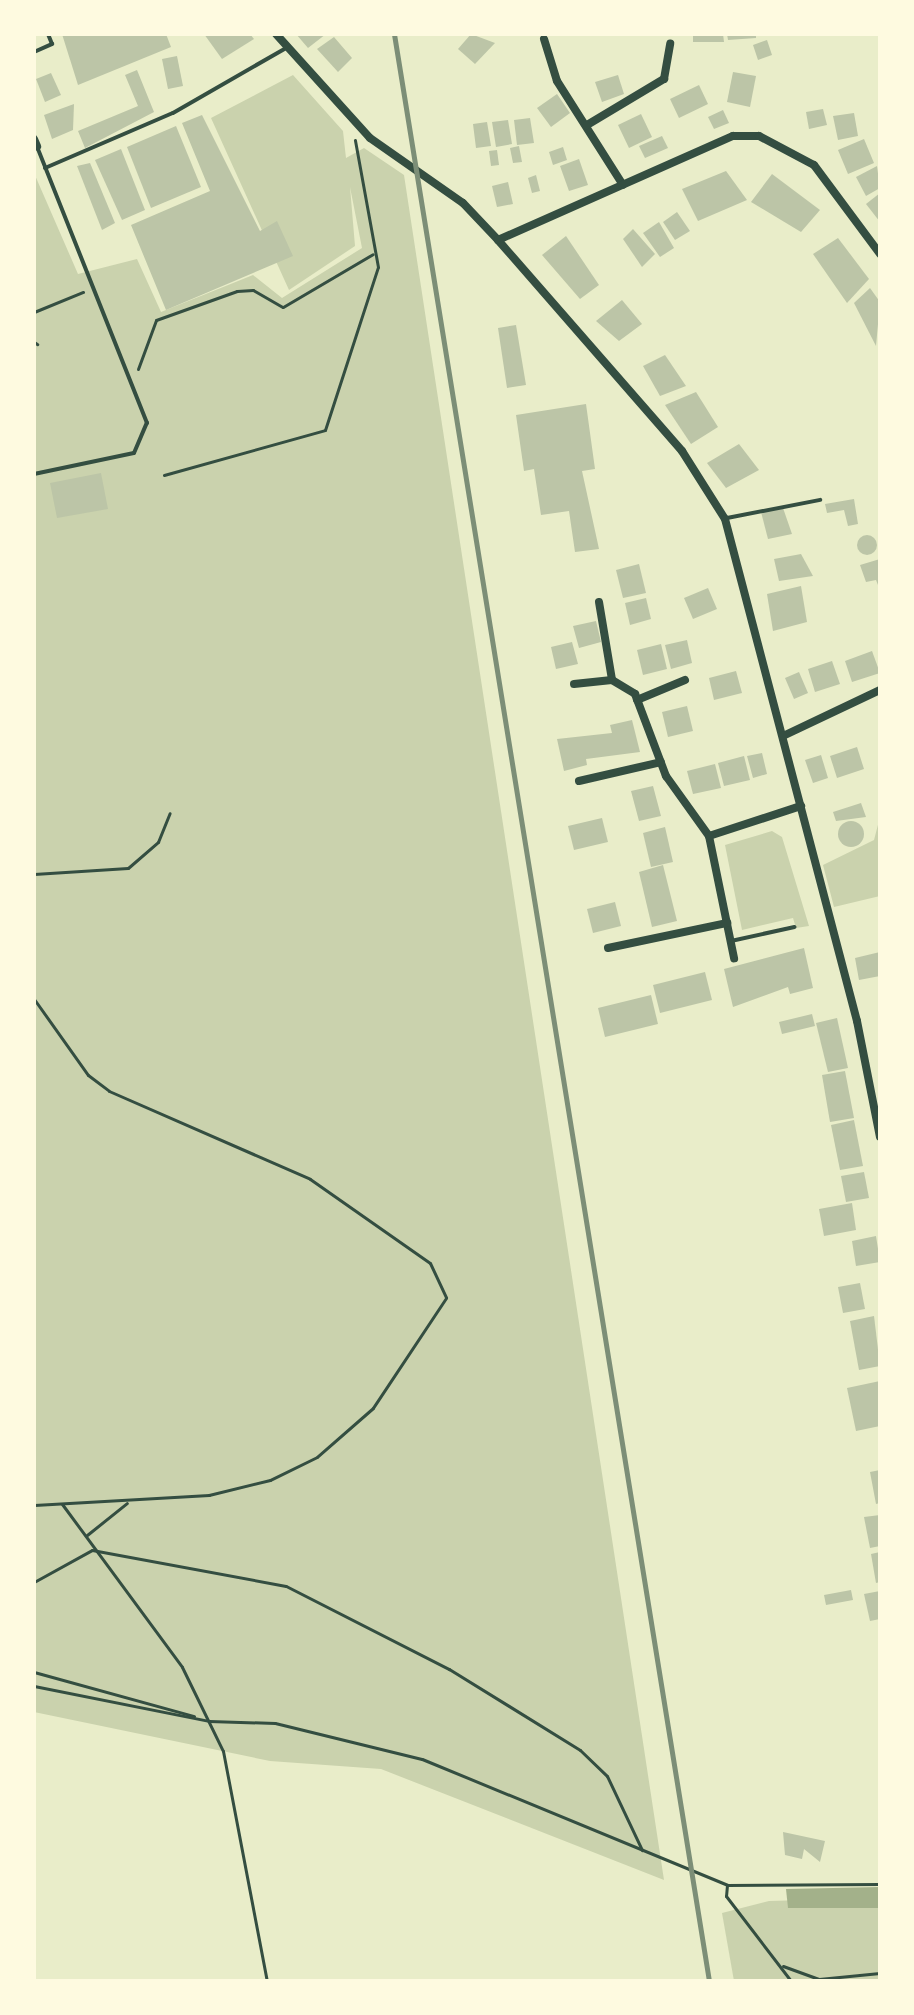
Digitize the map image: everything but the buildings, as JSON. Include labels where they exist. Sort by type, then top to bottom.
[{"type":"street","points":[[276,34],[370,138],[458,199],[498,240],[682,451],[725,519],[801,806],[880,1137]]},
{"type":"street","points":[[544,37],[557,81],[623,185]]},
{"type":"street","points":[[587,125],[664,79],[670,44]]},
{"type":"street","points":[[498,240],[733,136],[780,141],[814,165],[879,252]]},
{"type":"street","points":[[599,602],[612,680],[637,700],[661,762],[709,836],[734,958]]},
{"type":"street","points":[[574,684],[612,680]]},
{"type":"street","points":[[637,700],[685,680]]},
{"type":"street","points":[[783,736],[880,690]]},
{"type":"street","points":[[579,781],[661,762]]},
{"type":"street","points":[[709,836],[801,806]]},
{"type":"street","points":[[608,948],[727,923]]},
{"type":"street","points":[[869,1082],[880,1080]]},
{"type":"lane","points":[[34,52],[52,44],[48,34]]},
{"type":"lane","points":[[45,168],[173,113],[288,46]]},
{"type":"lane","points":[[34,474],[134,453],[147,423],[90,289],[35,143]]},
{"type":"lane","points":[[725,519],[820,500]]},
{"type":"lane","points":[[731,941],[794,927]]},
{"type":"path","points":[[164,475],[320,435],[378,267],[355,137]]},
{"type":"path","points":[[34,242],[34,262]]},
{"type":"path","points":[[131,384],[156,320],[237,291],[253,290],[283,307],[375,253]]},
{"type":"path","points":[[34,312],[90,289]]},
{"type":"path","points":[[34,874],[128,868],[158,842],[170,813]]},
{"type":"path","points":[[34,999],[88,1075],[109,1091],[310,1179],[430,1263],[446,1298],[373,1408],[317,1457],[270,1480],[209,1495],[34,1505]]},
{"type":"path","points":[[87,1535],[130,1501]]},
{"type":"path","points":[[62,1504],[87,1535],[92,1550],[182,1667],[223,1751],[267,1981]]},
{"type":"path","points":[[34,1582],[92,1550],[286,1586],[449,1669],[580,1750],[607,1776],[642,1850]]},
{"type":"path","points":[[34,1672],[209,1721]]},
{"type":"path","points":[[34,1686],[209,1721],[275,1723],[422,1759],[727,1885],[880,1884]]},
{"type":"path","points":[[727,1885],[726,1896],[783,1966],[791,1981]]},
{"type":"path","points":[[783,1966],[819,1979],[880,1973]]},
{"type":"shaded area","points":[[293,75],[343,131],[346,158],[364,148],[404,175],[664,1880],[381,1769],[270,1761],[34,1712],[34,173],[78,274],[137,259],[161,312],[253,275],[282,298],[362,248],[350,187],[355,246],[289,290],[211,118]]},
{"type":"shaded area","points":[[880,817],[880,896],[834,907],[823,865],[874,840]]},
{"type":"shaded area","points":[[772,831],[782,837],[809,926],[796,928],[793,918],[742,930],[725,845]]},
{"type":"shaded area","points":[[880,1887],[880,1908],[788,1908],[786,1889]]},
{"type":"shaded area","points":[[880,1898],[880,1981],[734,1981],[722,1913],[769,1901]]},
{"type":"railway","points":[[394,34],[709,1981]]}]
